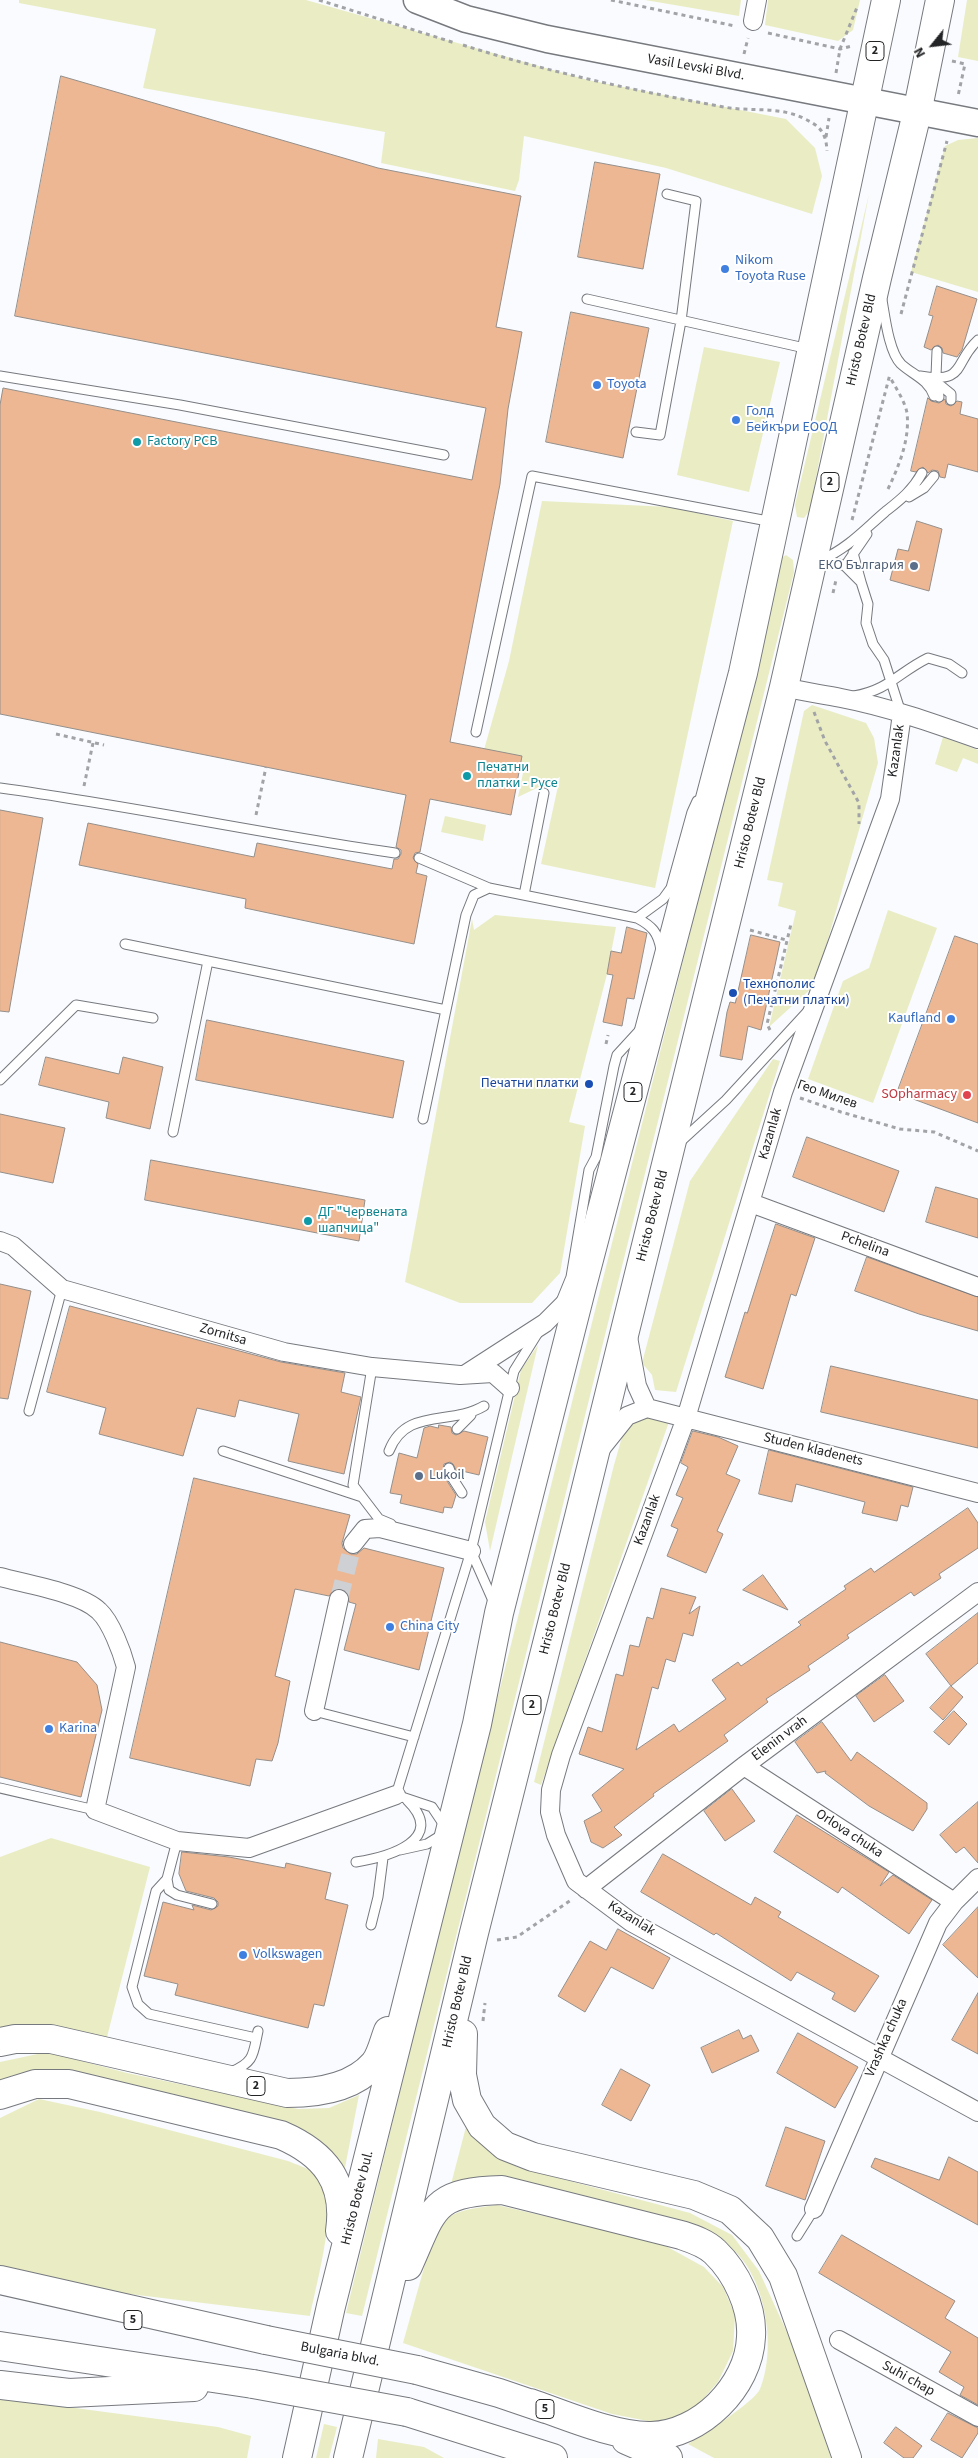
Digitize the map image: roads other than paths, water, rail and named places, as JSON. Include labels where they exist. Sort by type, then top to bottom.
[{"type":"highway","name":"2","points":[[0,2042],[24,2039],[51,2039],[288,2093],[302,2093],[334,2088],[366,2071],[376,2063],[424,1939],[448,1832],[477,1724],[499,1613],[582,1286],[743,673],[886,0]]},
{"type":"highway","name":"Hristo Botev Bld","points":[[356,2429],[472,1941],[670,1151],[784,686],[818,557],[876,278],[917,112],[940,0]]},
{"type":"highway","points":[[774,532],[818,557]]},
{"type":"highway","name":"Hristo Botev bul.","points":[[297,2458],[331,2306],[424,1939]]},
{"type":"highway","points":[[472,1941],[462,2074],[467,2100],[482,2126],[494,2138],[519,2153],[694,2195],[730,2210],[746,2223],[760,2238],[783,2276],[848,2458]]},
{"type":"highway","points":[[0,2095],[36,2084],[69,2084],[281,2134],[298,2142],[315,2154],[327,2166],[335,2180],[340,2196],[343,2213],[331,2306]]},
{"type":"highway","points":[[384,2317],[437,2207],[446,2199],[480,2190],[502,2190],[521,2193],[681,2235],[701,2242],[715,2251],[737,2281],[749,2317],[750,2350],[734,2385],[714,2410],[699,2421],[667,2434],[626,2434],[530,2404]]},
{"type":"highway","points":[[0,2280],[266,2340]]},
{"type":"highway","name":"Bulgaria blvd.","points":[[0,2300],[266,2340],[418,2370],[530,2404],[604,2431],[668,2458]]},
{"type":"highway","points":[[0,2346],[253,2384],[407,2412],[552,2458]]},
{"type":"highway","points":[[0,2385],[69,2392],[253,2384]]},
{"type":"highway","points":[[407,2412],[492,2458]]},
{"type":"highway","points":[[290,2458],[307,2416]]},
{"type":"highway","name":"2","points":[[353,2458],[356,2429]]},
{"type":"highway","points":[[348,2458],[356,2429]]},
{"type":"main road","name":"Vasil Levski Blvd.","points":[[417,0],[466,19],[547,39],[832,94],[865,103],[978,123]]},
{"type":"street","points":[[752,26],[757,0]]},
{"type":"street","points":[[784,686],[806,693],[841,698],[902,714],[978,739]]},
{"type":"street","name":"Kazanlak","points":[[902,714],[890,799],[818,1001],[783,1092],[686,1418],[561,1755],[551,1790],[550,1812],[569,1870],[576,1881],[586,1890],[632,1922],[978,2112]]},
{"type":"street","name":"Pchelina","points":[[751,1203],[978,1287]]},
{"type":"street","name":"Zornitsa","points":[[0,1241],[13,1246],[62,1289],[284,1352],[372,1367],[465,1374],[493,1373],[510,1388]]},
{"type":"street","points":[[465,1374],[545,1323],[582,1286]]},
{"type":"street","points":[[593,1460],[627,1416],[647,1408],[637,1386],[626,1324]]},
{"type":"street","name":"Studen kladenets","points":[[647,1408],[978,1492]]},
{"type":"street","points":[[352,1544],[365,1529],[380,1528],[471,1551]]},
{"type":"street","points":[[0,1577],[68,1594],[99,1611],[120,1646],[126,1667],[95,1810],[177,1841],[249,1848],[402,1798]]},
{"type":"street","name":"Elenin vrah","points":[[586,1890],[744,1766],[978,1592]]},
{"type":"street","points":[[314,1711],[339,1599]]},
{"type":"street","name":"Orlova chuka","points":[[744,1766],[954,1902]]},
{"type":"street","name":"Vrashka chuka","points":[[814,2209],[938,1923],[954,1902],[978,1878]]},
{"type":"street","name":"Suhi chap","points":[[839,2340],[978,2418]]},
{"type":"lane","points":[[636,432],[660,436],[681,321],[696,201],[667,194]]},
{"type":"lane","points":[[876,278],[894,353],[901,364],[919,376],[936,397],[934,378],[938,352]]},
{"type":"lane","points":[[587,299],[812,350]]},
{"type":"lane","points":[[919,376],[934,378],[955,374],[978,340]]},
{"type":"lane","points":[[0,376],[180,405],[444,455]]},
{"type":"lane","points":[[934,378],[951,394],[951,400]]},
{"type":"lane","points":[[818,557],[845,547],[875,523],[914,488],[922,473]]},
{"type":"lane","points":[[476,732],[532,476],[774,532]]},
{"type":"lane","points":[[896,505],[924,488],[934,476]]},
{"type":"lane","points":[[845,566],[875,523]]},
{"type":"lane","points":[[853,553],[868,604],[866,623],[873,644],[884,660],[902,714]]},
{"type":"lane","points":[[818,557],[845,566],[861,582]]},
{"type":"lane","points":[[841,698],[872,693],[892,683],[928,658],[949,664],[962,673]]},
{"type":"lane","points":[[636,918],[663,899],[671,888],[692,812],[702,793],[715,781]]},
{"type":"lane","points":[[0,788],[81,799],[395,853]]},
{"type":"lane","points":[[524,894],[544,793]]},
{"type":"lane","points":[[419,858],[489,888],[636,918],[650,925],[657,933],[665,971]]},
{"type":"lane","points":[[423,1119],[466,915],[474,896],[489,888]]},
{"type":"lane","points":[[125,944],[446,1010]]},
{"type":"lane","points":[[174,1132],[208,961]]},
{"type":"lane","points":[[670,1151],[726,1100],[818,1001]]},
{"type":"lane","points":[[0,1080],[76,1005],[153,1018]]},
{"type":"lane","points":[[402,1798],[414,1737],[471,1551],[514,1371],[564,1296],[571,1277],[589,1170],[596,1158],[606,1099],[617,1055],[654,1014]]},
{"type":"lane","points":[[29,1411],[62,1289]]},
{"type":"lane","points":[[372,1367],[353,1485],[380,1519],[416,1536]]},
{"type":"lane","points":[[389,1451],[394,1438],[409,1426],[427,1419],[453,1418],[472,1413],[484,1406]]},
{"type":"lane","points":[[453,1418],[457,1429],[472,1413]]},
{"type":"lane","points":[[222,1450],[362,1497]]},
{"type":"lane","points":[[449,1468],[452,1479],[462,1493]]},
{"type":"lane","points":[[471,1551],[499,1613]]},
{"type":"lane","points":[[314,1711],[414,1737]]},
{"type":"lane","points":[[0,1788],[95,1810]]},
{"type":"lane","points":[[400,1850],[427,1844],[448,1832],[432,1807],[402,1798]]},
{"type":"lane","points":[[356,1862],[383,1858],[415,1840],[421,1830],[422,1820],[415,1808],[402,1798]]},
{"type":"lane","points":[[177,1841],[167,1879],[156,1891],[132,1987],[138,2004],[149,2014],[257,2034],[252,2057],[248,2064],[217,2078]]},
{"type":"lane","points":[[371,1925],[378,1897],[383,1858]]},
{"type":"lane","points":[[167,1879],[170,1890],[177,1895],[212,1904]]},
{"type":"lane","points":[[797,2236],[814,2209]]},
{"type":"tunnel","points":[[339,1599],[353,1544]]},
{"type":"place","name":"Nikom Toyota Ruse","points":[[725,269]]},
{"type":"place","name":"Toyota","points":[[597,385]]},
{"type":"place","name":"Голд Бейкъри ЕООД","points":[[736,420]]},
{"type":"place","name":"Factory PCB","points":[[137,442]]},
{"type":"place","name":"ЕКО България","points":[[914,566]]},
{"type":"place","name":"Печатни платки - Русе","points":[[467,776]]},
{"type":"place","name":"Технополис (Печатни платки)","points":[[733,993]]},
{"type":"place","name":"Kaufland","points":[[951,1019]]},
{"type":"place","name":"Печатни платки","points":[[589,1084]]},
{"type":"place","name":"SOpharmacy","points":[[967,1095]]},
{"type":"place","name":"ДГ \"Червената шапчица\"","points":[[308,1221]]},
{"type":"place","name":"Lukoil","points":[[419,1476]]},
{"type":"place","name":"China City","points":[[390,1627]]},
{"type":"place","name":"Karina","points":[[49,1729]]},
{"type":"place","name":"Volkswagen","points":[[243,1955]]}]
